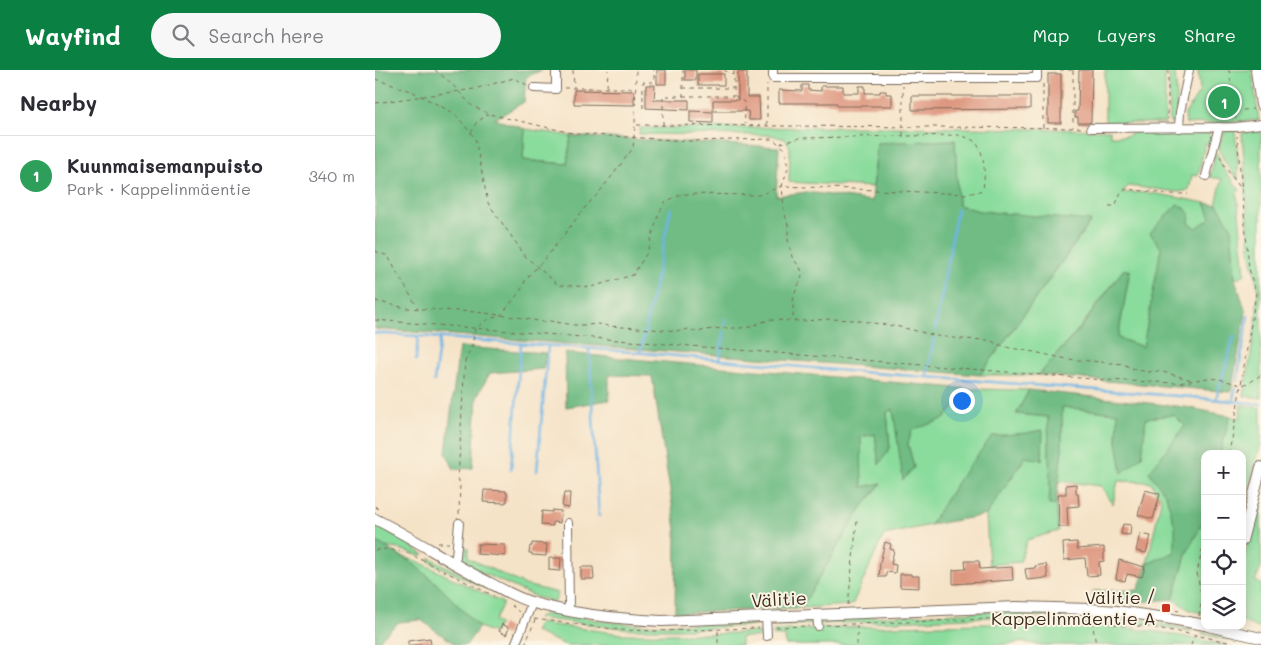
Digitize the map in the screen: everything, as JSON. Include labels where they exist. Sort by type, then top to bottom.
[{"type":"main road","points":[[1256,70],[1257,107]]},
{"type":"main road","points":[[1242,540],[1259,485],[1261,467]]},
{"type":"main road","name":"Välitie","points":[[375,519],[511,594],[532,603],[615,618],[662,621],[1017,607],[1090,609],[1149,616],[1201,628]]},
{"type":"main road","name":"Välitie","points":[[1231,630],[1261,638]]},
{"type":"street","points":[[534,88],[556,89],[556,70]]},
{"type":"street","points":[[1179,128],[1180,112],[1189,70]]},
{"type":"street","points":[[771,77],[1039,77]]},
{"type":"street","points":[[1091,128],[1236,127],[1261,124]]},
{"type":"street","points":[[1206,176],[1219,127]]},
{"type":"street","points":[[455,564],[459,522]]},
{"type":"street","points":[[568,524],[569,611]]},
{"type":"street","points":[[515,645],[532,603]]},
{"type":"street","points":[[817,614],[818,626]]},
{"type":"street","points":[[766,616],[767,636]]},
{"type":"path","points":[[435,70],[452,84],[471,106],[489,114],[576,134],[691,141],[773,139],[785,149],[788,168],[782,186],[784,210],[788,224],[788,240],[792,257],[801,269],[803,278],[793,301],[793,321]]},
{"type":"path","points":[[573,70],[573,88]]},
{"type":"path","points":[[607,70],[607,88]]},
{"type":"path","points":[[459,522],[460,484],[458,478],[465,361],[472,346],[475,329],[483,322],[501,315],[519,293],[526,278],[549,254],[633,148],[635,138],[636,70]]},
{"type":"path","points":[[643,108],[643,82],[654,82],[654,70]]},
{"type":"path","points":[[683,70],[683,96]]},
{"type":"path","points":[[724,70],[734,75]]},
{"type":"path","points":[[734,70],[734,96]]},
{"type":"path","points":[[1043,70],[1073,70],[1073,128]]},
{"type":"path","points":[[1168,70],[1168,128]]},
{"type":"path","points":[[1229,70],[1235,112],[1249,268],[1256,294],[1229,450]]},
{"type":"path","points":[[767,126],[771,77]]},
{"type":"path","points":[[1039,77],[1043,128]]},
{"type":"path","points":[[375,103],[474,89],[514,78],[534,88]]},
{"type":"path","points":[[903,78],[903,136]]},
{"type":"path","points":[[375,79],[413,92],[454,113],[475,138],[488,203],[526,257],[558,285],[591,287],[633,275],[647,253],[665,202],[682,194],[759,195],[782,186],[968,194],[983,190],[985,180],[982,152],[974,141],[959,135],[800,138],[778,144]]},
{"type":"path","points":[[556,89],[636,88]]},
{"type":"path","points":[[683,88],[734,88]]},
{"type":"path","points":[[663,125],[663,96],[734,96],[744,102],[745,126]]},
{"type":"path","points":[[1235,112],[1257,107]]},
{"type":"path","points":[[471,133],[476,123],[489,114]]},
{"type":"path","points":[[635,125],[1091,128]]},
{"type":"path","points":[[1215,144],[1226,168],[1242,190]]},
{"type":"path","points":[[1109,206],[1114,206],[1121,192],[1127,190],[1188,194]]},
{"type":"path","points":[[375,251],[388,256],[399,278],[419,308]]},
{"type":"path","points":[[375,301],[407,308],[476,312],[574,325],[599,324],[697,332],[723,328],[751,327],[761,322],[772,320],[854,320],[953,338],[990,340],[1010,348],[1067,359],[1124,364],[1147,372],[1159,371],[1193,380]]},
{"type":"path","points":[[375,320],[1104,380],[1178,384],[1193,380],[1219,378],[1241,385],[1249,383],[1261,375]]},
{"type":"path","points":[[847,613],[857,521]]},
{"type":"path","points":[[1201,594],[1197,573],[1204,540]]},
{"type":"path","points":[[375,550],[387,549],[408,554],[496,597]]},
{"type":"path","points":[[512,605],[526,617],[568,624]]},
{"type":"path","points":[[718,645],[717,630],[1013,618],[1067,619],[1129,626],[1201,628],[1191,645]]},
{"type":"path","points":[[525,645],[536,620]]},
{"type":"path","points":[[1092,621],[1095,645]]},
{"type":"path","points":[[857,624],[857,645]]},
{"type":"path","points":[[1206,630],[1242,645]]},
{"type":"green space","points":[[375,70],[542,70],[526,77],[524,102],[495,119],[525,129],[523,160],[567,164],[571,136],[779,147],[776,196],[807,192],[872,201],[877,143],[955,140],[958,205],[979,211],[1091,221],[980,375],[375,329]]},
{"type":"green space","points":[[1105,70],[1165,70],[1165,123],[1105,123]]},
{"type":"green space","points":[[1169,70],[1175,70],[1177,106],[1176,119],[1170,124]]},
{"type":"green space","points":[[1198,70],[1252,70],[1259,120],[1186,124],[1185,114],[1200,91]]},
{"type":"green space","points":[[892,127],[1110,130],[1110,136],[1126,136],[1145,129],[1208,133],[1213,140],[1205,144],[1198,176],[1192,175],[1189,190],[1179,192],[1128,186],[1122,193],[1153,194],[1205,203],[1233,272],[1143,347],[1118,338],[1130,271],[1123,270],[1082,325],[1039,375],[980,375],[1091,222],[979,211],[958,205],[955,140],[877,143],[873,187],[789,182],[790,147],[785,139],[771,135],[639,134],[640,128]]},
{"type":"green space","points":[[525,129],[571,136],[567,164],[523,160]]},
{"type":"green space","points":[[1231,130],[1235,132],[1238,180],[1224,160],[1219,147],[1225,132]]},
{"type":"green space","points":[[1261,131],[1261,398],[1244,396],[1256,322],[1258,288],[1250,252],[1242,133]]},
{"type":"green space","points":[[1217,153],[1223,168],[1240,190],[1237,193],[1245,274],[1235,279],[1231,227],[1216,205],[1222,179],[1210,177],[1215,154]]},
{"type":"green space","points":[[1205,203],[1218,205],[1231,227],[1235,279],[1246,312],[1231,392],[1039,375],[1083,325],[1123,270],[1130,270],[1118,338],[1143,347],[1161,248],[1150,233],[1177,204],[1185,208],[1190,215],[1189,223],[1196,228],[1211,218]]},
{"type":"green space","points":[[459,347],[546,353],[543,369],[490,373],[477,396],[473,468],[454,469],[446,453]]},
{"type":"green space","points":[[565,353],[969,389],[944,419],[912,430],[908,444],[914,467],[903,480],[893,409],[887,412],[890,448],[879,465],[875,434],[861,437],[862,487],[881,483],[859,511],[801,608],[675,613],[676,529],[652,376],[609,375],[609,400],[566,407]]},
{"type":"green space","points":[[969,389],[1029,390],[1017,414],[1048,417],[1049,505],[1056,505],[1058,531],[1027,540],[1020,562],[989,565],[986,515],[1026,457],[1042,460],[1042,430],[1027,433],[960,478],[930,525],[884,535],[852,605],[801,608],[859,511],[881,484],[862,488],[860,437],[875,434],[879,464],[890,448],[887,412],[893,409],[904,479],[914,467],[908,444],[912,429],[944,419]]},
{"type":"green space","points":[[1029,390],[1185,407],[1230,416],[1221,450],[1201,450],[1201,526],[1187,552],[1173,599],[1140,602],[1093,598],[1093,591],[1138,590],[1147,564],[1175,552],[1175,527],[1166,495],[1149,472],[1185,426],[1174,415],[1146,418],[1142,456],[1122,473],[1117,442],[1118,413],[1062,407],[1062,449],[1056,505],[1049,505],[1048,417],[1016,414]]},
{"type":"green space","points":[[1241,405],[1261,408],[1261,443],[1246,498],[1246,450],[1221,450],[1230,416],[1240,419]]},
{"type":"green space","points":[[1062,407],[1118,413],[1117,442],[1142,456],[1146,418],[1174,415],[1185,426],[1150,472],[1166,495],[1176,527],[1175,552],[1147,564],[1161,500],[1151,482],[1118,481],[1113,504],[1101,486],[1058,481],[1062,449]]},
{"type":"green space","points":[[1043,430],[1042,460],[1025,457],[986,515],[930,525],[960,478],[992,436]]},
{"type":"green space","points":[[1261,494],[1261,567],[1255,581],[1261,584],[1261,629],[1246,623],[1246,550]]},
{"type":"green space","points":[[375,524],[424,555],[420,556],[399,549],[385,547],[375,541]]},
{"type":"green space","points":[[1201,526],[1201,613],[1190,610],[1173,599],[1187,552]]},
{"type":"green space","points":[[375,541],[411,562],[437,584],[479,627],[466,645],[456,645],[421,620],[399,622],[375,645]]},
{"type":"green space","points":[[460,546],[468,548],[468,558],[525,585],[558,593],[555,602],[536,597],[465,565],[460,560]]},
{"type":"green space","points":[[398,555],[419,562],[503,603],[494,621],[499,624],[494,633],[479,627],[437,584],[411,562]]},
{"type":"green space","points":[[430,558],[513,599],[514,602],[434,564],[429,561]]},
{"type":"green space","points":[[1003,611],[1053,612],[1074,617],[1015,616],[821,624],[820,621],[822,619]]},
{"type":"green space","points":[[554,613],[616,623],[644,625],[761,622],[761,625],[690,629],[630,629],[537,618]]},
{"type":"green space","points":[[1094,617],[1126,617],[1193,630],[1093,619]]},
{"type":"green space","points":[[813,619],[815,624],[774,625],[774,621]]},
{"type":"green space","points":[[1075,622],[1159,632],[1227,645],[1039,645],[1026,642],[997,645],[786,645],[785,636],[773,636],[773,631],[848,627]]},
{"type":"green space","points":[[539,623],[623,634],[760,632],[760,637],[741,637],[741,645],[566,645],[535,632]]},
{"type":"green space","points":[[1202,632],[1261,643],[1261,645],[1251,645],[1201,634]]},
{"type":"building","points":[[657,70],[666,70],[666,84],[657,84]]},
{"type":"building","points":[[685,70],[696,70],[696,80],[685,80]]},
{"type":"building","points":[[1079,70],[1092,70],[1091,122],[1088,123],[1078,123],[1078,117],[1075,117],[1075,111],[1078,111]]},
{"type":"building","points":[[738,72],[747,72],[747,97],[759,97],[760,120],[749,120],[748,111],[713,111],[713,100],[738,100]]},
{"type":"building","points":[[698,74],[724,74],[724,85],[698,85]]},
{"type":"building","points":[[1048,74],[1061,74],[1061,123],[1048,123]]},
{"type":"building","points":[[646,85],[655,85],[654,100],[689,100],[689,110],[646,108]]},
{"type":"building","points":[[802,85],[808,85],[808,90],[821,91],[821,86],[843,86],[843,93],[859,93],[859,86],[865,86],[865,93],[886,91],[886,94],[892,94],[892,106],[837,106],[837,103],[779,103],[779,90],[802,91]]},
{"type":"building","points":[[574,90],[634,91],[634,105],[574,104]]},
{"type":"building","points":[[912,96],[1030,96],[1030,109],[912,110]]},
{"type":"building","points":[[690,111],[713,112],[713,123],[690,122]]},
{"type":"building","points":[[1076,484],[1079,506],[1067,507],[1068,527],[1059,527],[1058,494],[1066,494],[1066,485]]},
{"type":"building","points":[[484,490],[506,491],[507,502],[483,502]]},
{"type":"building","points":[[1145,490],[1160,494],[1153,519],[1138,515]]},
{"type":"building","points":[[564,493],[570,493],[569,508],[562,507]]},
{"type":"building","points":[[552,510],[561,511],[560,523],[553,522],[553,526],[541,525],[542,511],[552,512]]},
{"type":"building","points":[[1123,524],[1131,525],[1130,535],[1121,534]]},
{"type":"building","points":[[1140,534],[1151,536],[1146,553],[1136,551]]},
{"type":"building","points":[[885,542],[891,544],[890,549],[894,550],[891,564],[896,565],[895,573],[886,572],[886,577],[879,577],[880,563]]},
{"type":"building","points":[[1077,542],[1077,549],[1104,547],[1104,561],[1099,562],[1100,575],[1087,576],[1085,558],[1064,560],[1063,543]]},
{"type":"building","points":[[532,543],[547,544],[546,556],[529,553]]},
{"type":"building","points":[[478,544],[505,545],[505,556],[477,554]]},
{"type":"building","points":[[549,558],[561,558],[560,571],[549,570]]},
{"type":"building","points":[[1119,560],[1145,567],[1142,577],[1127,574],[1125,581],[1116,579]]},
{"type":"building","points":[[965,561],[979,561],[980,569],[1012,567],[1013,580],[953,584],[953,570],[966,569]]},
{"type":"building","points":[[1046,564],[1048,578],[1027,580],[1025,569]]},
{"type":"building","points":[[581,567],[593,567],[594,579],[581,579]]},
{"type":"building","points":[[900,574],[919,576],[919,588],[900,587]]},
{"type":"building","points":[[502,624],[509,628],[506,635],[499,631]]},
{"type":"building","points":[[430,638],[431,645],[408,645],[408,641]]},
{"type":"waterway","points":[[646,325],[671,208]]},
{"type":"waterway","points":[[935,332],[957,210]]},
{"type":"waterway","points":[[1237,380],[1248,316]]},
{"type":"waterway","points":[[725,325],[726,318]]},
{"type":"waterway","points":[[640,353],[646,328]]},
{"type":"waterway","points":[[720,359],[724,331]]},
{"type":"waterway","points":[[375,333],[610,350],[1261,404]]},
{"type":"waterway","points":[[416,360],[418,336]]},
{"type":"waterway","points":[[1216,399],[1234,336]]},
{"type":"waterway","points":[[434,381],[440,338]]},
{"type":"waterway","points":[[927,377],[934,338]]},
{"type":"waterway","points":[[511,469],[521,344]]},
{"type":"waterway","points":[[537,471],[548,346]]},
{"type":"waterway","points":[[589,349],[599,516]]},
{"type":"waterway","points":[[1233,401],[1235,388]]},
{"type":"place","name":"Kuunmaisemanpuisto","points":[[1224,102]]},
{"type":"place","name":"Välitie / Kappelinmäentie A","points":[[1166,608]]}]
